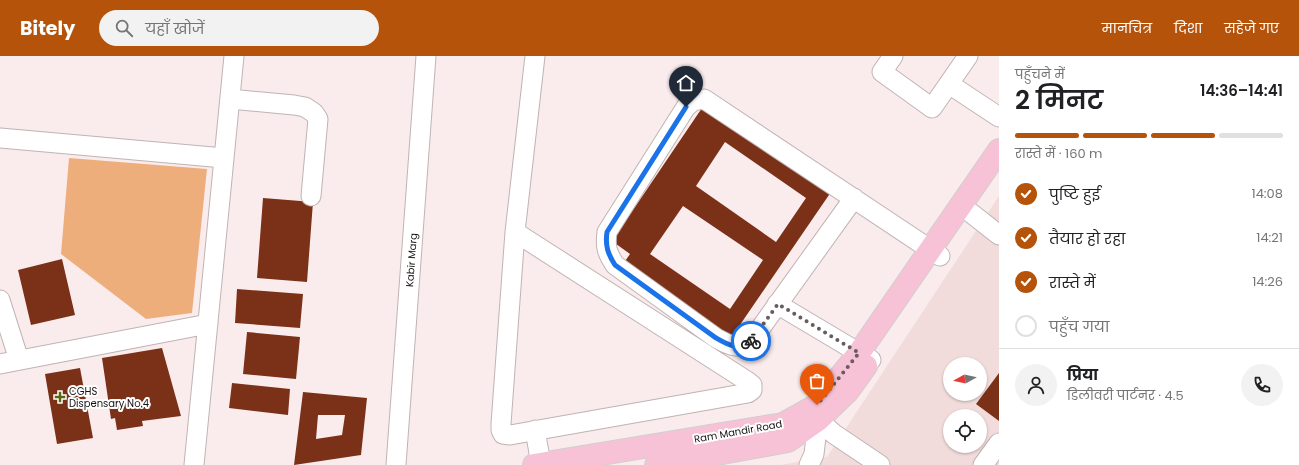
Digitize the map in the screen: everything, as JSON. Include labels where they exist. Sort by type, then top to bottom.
[{"type":"main road","name":"Ram Mandir Road","points":[[538,465],[783,424],[817,405],[895,327],[936,253],[999,150]]},
{"type":"main road","name":"Ram Mandir Road","points":[[936,253],[971,213],[999,169]]},
{"type":"main road","name":"Ram Mandir Road","points":[[656,465],[788,441],[818,420],[848,391],[865,357]]},
{"type":"street","points":[[194,465],[234,56]]},
{"type":"street","name":"Kabir Marg","points":[[396,465],[426,56]]},
{"type":"street","points":[[515,232],[750,383],[752,390],[748,393],[506,435],[503,434],[501,430],[515,232],[535,56]]},
{"type":"street","points":[[893,56],[882,72],[932,108],[968,56]]},
{"type":"street","points":[[949,84],[999,117]]},
{"type":"street","points":[[230,99],[294,105],[305,107],[314,113],[318,119],[311,196]]},
{"type":"street","points":[[854,198],[752,340],[745,346],[730,346],[716,338],[615,265],[609,256],[606,245],[607,232],[686,107],[693,101],[704,99],[854,198],[936,253]]},
{"type":"street","points":[[0,138],[224,158]]},
{"type":"street","points":[[971,213],[999,235]]},
{"type":"street","points":[[0,300],[20,360]]},
{"type":"street","points":[[778,304],[865,357]]},
{"type":"street","points":[[0,364],[208,324]]},
{"type":"street","points":[[809,465],[814,454],[818,420]]},
{"type":"street","points":[[818,420],[834,434],[880,465]]},
{"type":"street","points":[[535,430],[538,465]]},
{"type":"street","points":[[983,465],[999,443]]},
{"type":"shaded area","points":[[69,158],[207,169],[192,313],[146,319],[61,254]]},
{"type":"shaded area","points":[[999,196],[999,465],[781,465],[827,457]]},
{"type":"building","points":[[704,105],[831,192],[731,338],[623,264],[630,254],[612,241]],"holes":[[[725,142],[806,198],[776,242],[696,186]],[[683,206],[763,260],[730,309],[650,254]]]},
{"type":"building","points":[[263,198],[313,202],[307,282],[257,278]]},
{"type":"building","points":[[62,259],[75,315],[31,325],[18,270]]},
{"type":"building","points":[[237,289],[303,294],[300,328],[235,323]]},
{"type":"building","points":[[247,332],[300,337],[296,379],[243,374]]},
{"type":"building","points":[[162,348],[181,416],[142,421],[143,426],[117,430],[115,418],[111,419],[102,358]]},
{"type":"building","points":[[80,368],[93,438],[57,444],[45,374]]},
{"type":"building","points":[[999,373],[999,421],[987,412],[987,409],[983,409],[976,404],[978,401],[987,401],[987,389]]},
{"type":"building","points":[[232,383],[290,389],[288,415],[229,408]]},
{"type":"building","points":[[303,392],[367,398],[361,455],[294,465]],"holes":[[[318,415],[345,415],[342,435],[316,439]]]},
{"type":"way so far","points":[[751,341],[778,304],[859,353],[817,405]]},
{"type":"place","name":"CGHS Dispensary No.4","points":[[60,397]]},
{"type":"route","points":[[686,107],[607,232],[606,245],[609,256],[615,265],[716,338],[730,346],[745,346],[751,341]]}]
